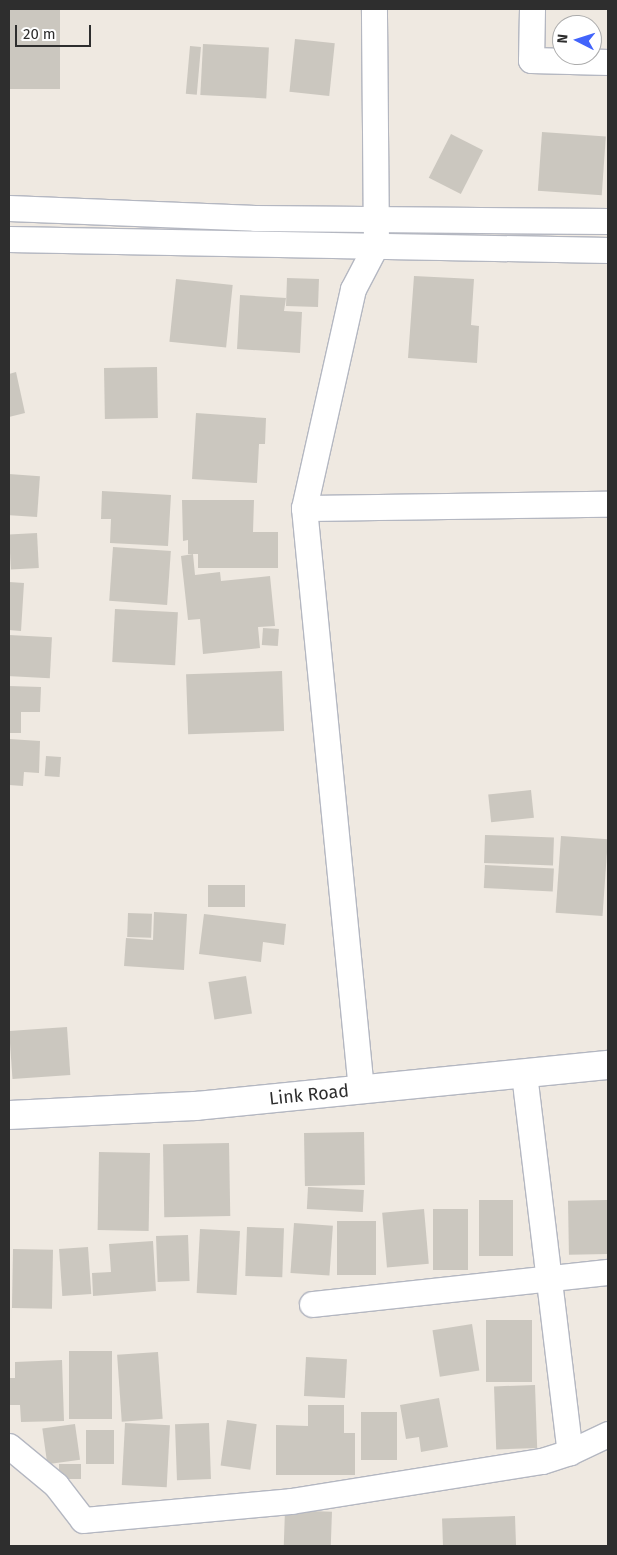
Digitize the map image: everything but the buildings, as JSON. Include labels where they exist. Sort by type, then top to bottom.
[{"type":"street","points":[[361,1090],[304,508],[353,290],[376,245],[374,9]]},
{"type":"street","points":[[532,9],[530,60],[608,62]]},
{"type":"street","points":[[9,208],[376,220],[608,222]]},
{"type":"street","points":[[9,239],[608,250]]},
{"type":"street","points":[[304,508],[608,504]]},
{"type":"street","name":"Link Road","points":[[9,1115],[196,1106],[608,1065]]},
{"type":"street","points":[[524,1074],[570,1452]]},
{"type":"street","points":[[312,1304],[608,1272]]},
{"type":"street","points":[[9,1446],[56,1486],[83,1520],[291,1501],[542,1461],[570,1452],[608,1434]]}]
